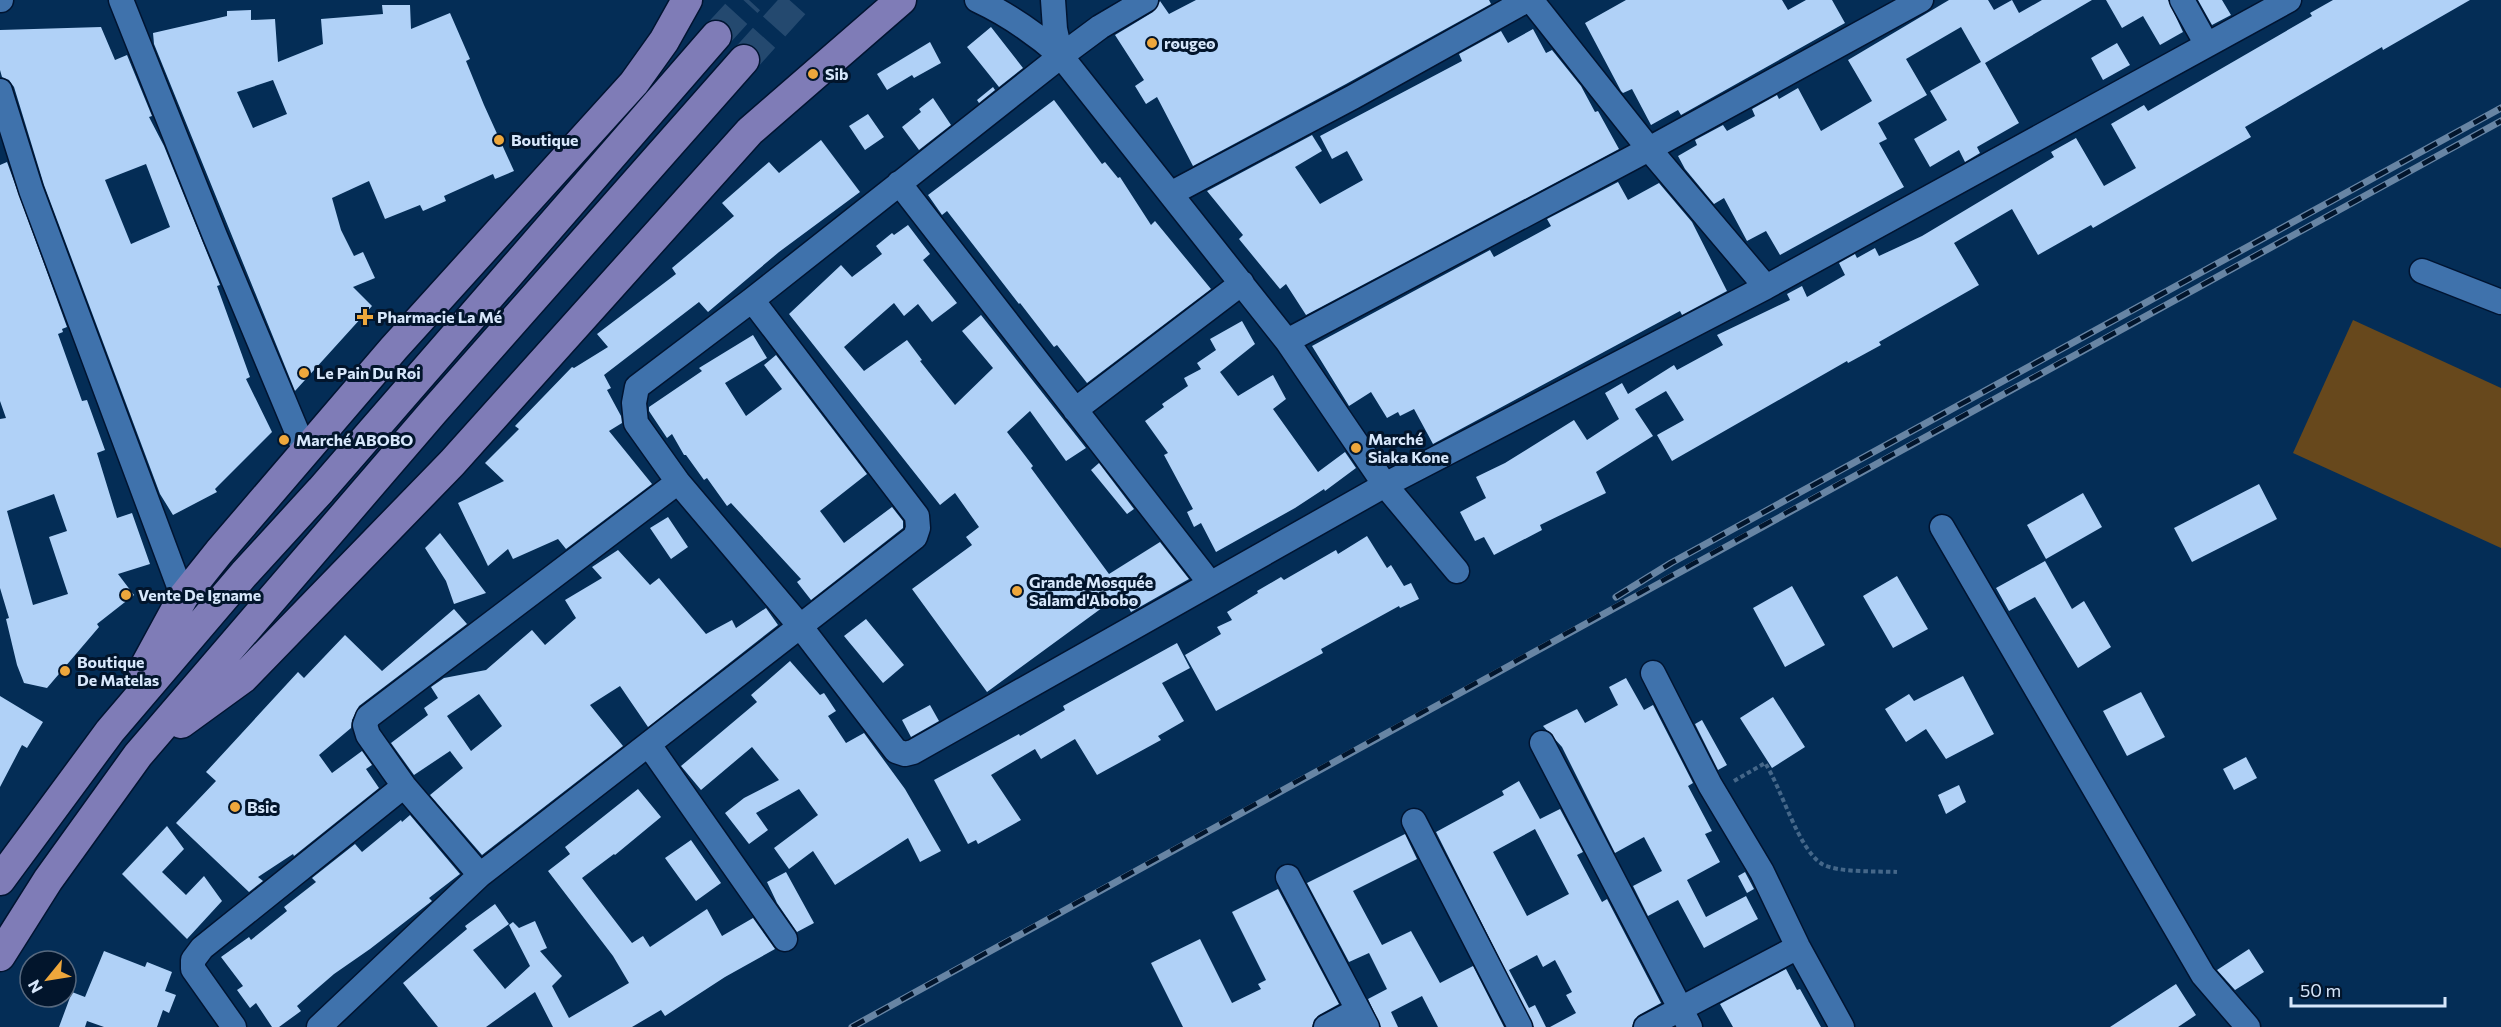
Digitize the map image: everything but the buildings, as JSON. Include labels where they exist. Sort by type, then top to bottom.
[{"type":"main road","points":[[110,731],[183,597],[393,348],[634,83],[664,41],[687,0]]},
{"type":"main road","points":[[138,755],[243,678],[452,463],[750,131],[901,0]]},
{"type":"main road","points":[[0,880],[110,731],[244,574],[321,490],[717,36]]},
{"type":"main road","points":[[0,956],[48,880],[138,755],[441,403],[744,60]]},
{"type":"street","points":[[122,0],[210,225],[305,451]]},
{"type":"street","points":[[977,0],[1003,12],[1035,34],[1061,56],[1287,341],[1385,485],[1457,572]]},
{"type":"street","points":[[1053,0],[1055,29],[1061,56]]},
{"type":"street","points":[[1146,0],[1100,27],[1061,56],[752,300],[637,387],[634,404],[636,423],[678,482],[800,626],[896,751],[904,754],[913,752],[1385,485],[1766,287],[2289,0]]},
{"type":"street","points":[[1172,194],[1529,0],[1649,149],[1766,287]]},
{"type":"street","points":[[1287,341],[1649,149],[1921,0]]},
{"type":"street","points":[[2182,0],[2207,45]]},
{"type":"street","points":[[0,91],[31,190],[183,597]]},
{"type":"street","points":[[899,183],[1210,583]]},
{"type":"street","points":[[2422,271],[2501,302]]},
{"type":"street","points":[[1075,410],[1242,283]]},
{"type":"street","points":[[319,1027],[480,875],[915,537],[918,528],[917,516],[752,300]]},
{"type":"street","points":[[480,875],[404,786],[368,735],[365,725],[368,717],[678,482]]},
{"type":"street","points":[[1942,527],[2203,975],[2248,1027]]},
{"type":"street","points":[[1653,673],[1714,791],[1762,872],[1798,947],[1842,1027]]},
{"type":"street","points":[[1542,743],[1685,1018]]},
{"type":"street","points":[[649,745],[785,939]]},
{"type":"street","points":[[234,1027],[193,969],[194,960],[202,948],[404,786]]},
{"type":"street","points":[[1414,821],[1520,1027]]},
{"type":"street","points":[[1288,877],[1362,1019],[1326,1027]]},
{"type":"street","points":[[1646,1027],[1685,1018],[1798,947]]},
{"type":"path","points":[[1714,791],[1765,763],[1773,775],[1806,849],[1823,864],[1837,868],[1897,872]]},
{"type":"shaded area","points":[[2353,320],[2501,388],[2501,548],[2293,453]]},
{"type":"tunnel","points":[[716,36],[749,0]]},
{"type":"tunnel","points":[[744,60],[798,0]]},
{"type":"railway","points":[[1616,597],[1671,563],[2501,108]]},
{"type":"railway","points":[[852,1027],[2501,121]]},
{"type":"place","name":"rougeo","points":[[1152,43]]},
{"type":"place","name":"Sib","points":[[813,74]]},
{"type":"place","name":"Boutique","points":[[499,140]]},
{"type":"place","name":"Pharmacie La Mé","points":[[365,317]]},
{"type":"place","name":"Le Pain Du Roi","points":[[304,373]]},
{"type":"place","name":"Marché ABOBO","points":[[284,440]]},
{"type":"place","name":"Marché Siaka Kone","points":[[1356,448]]},
{"type":"place","name":"Grande Mosquée Salam d'Abobo","points":[[1017,591]]},
{"type":"place","name":"Vente De Igname","points":[[126,595]]},
{"type":"place","name":"Boutique De Matelas","points":[[65,671]]},
{"type":"place","name":"Bsic","points":[[235,807]]}]
